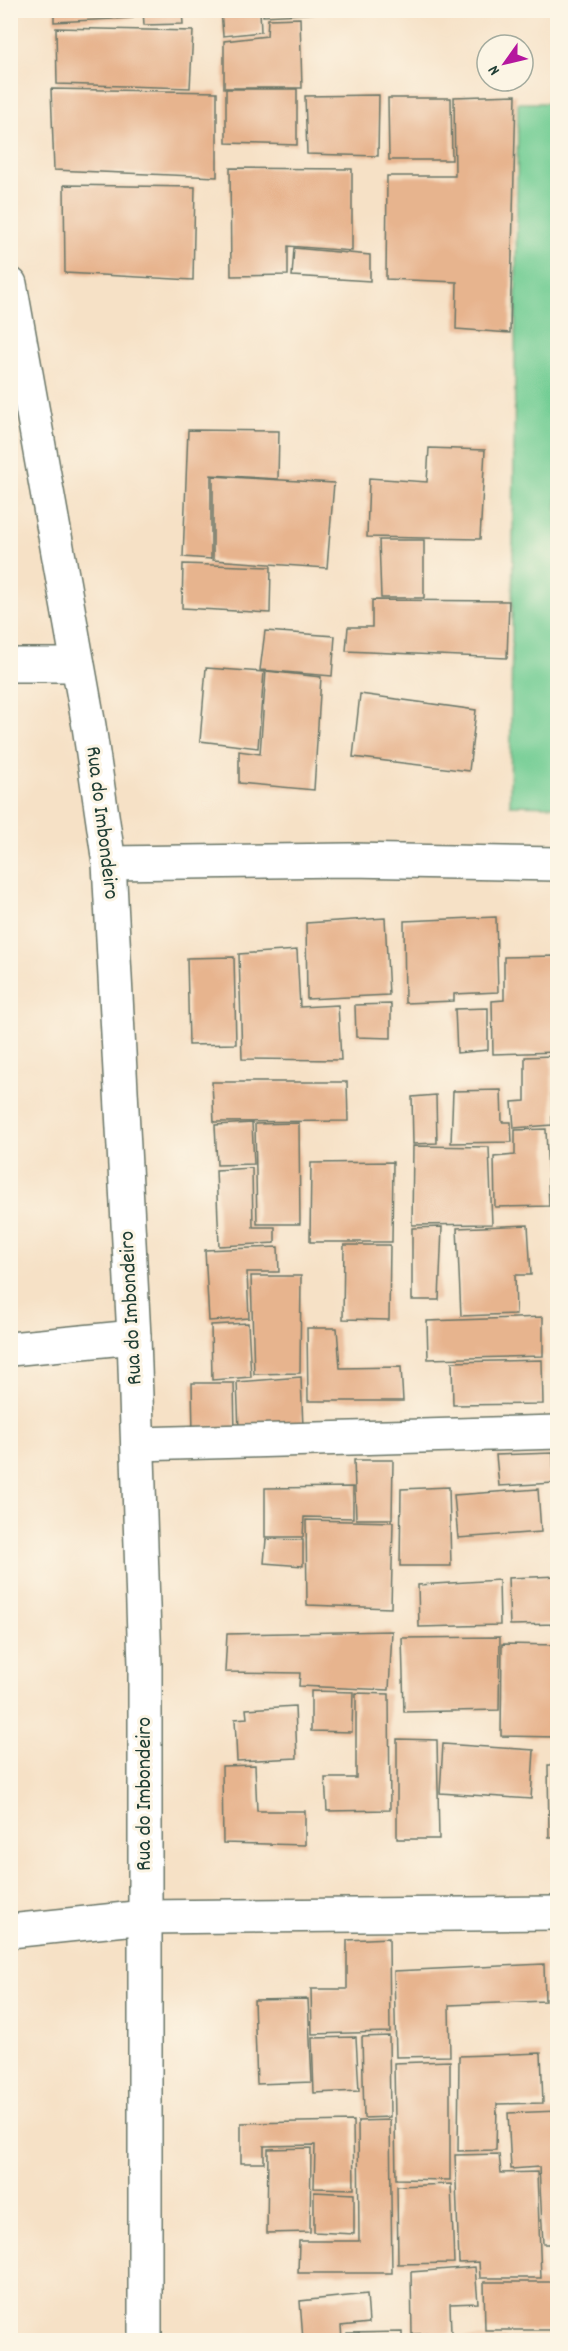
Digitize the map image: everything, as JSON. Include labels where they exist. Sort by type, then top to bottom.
[{"type":"street","name":"Rua do Imbondeiro","points":[[10,284],[78,665],[110,863],[134,1337],[145,1665],[145,2340]]},
{"type":"street","points":[[10,665],[78,665]]},
{"type":"street","points":[[110,863],[350,860],[558,864]]},
{"type":"street","points":[[10,1348],[134,1337]]},
{"type":"street","points":[[138,1444],[558,1432]]},
{"type":"street","points":[[10,1931],[145,1917],[558,1913]]},
{"type":"green space","points":[[518,103],[557,103],[557,806],[510,805]]},
{"type":"building","points":[[54,10],[133,10],[133,18],[54,22]]},
{"type":"building","points":[[143,10],[182,10],[183,24],[144,25]]},
{"type":"building","points":[[221,10],[260,10],[261,32],[223,36]]},
{"type":"building","points":[[263,10],[339,10],[339,12],[263,16]]},
{"type":"building","points":[[417,10],[525,10],[525,12],[417,15]]},
{"type":"building","points":[[300,18],[302,88],[224,88],[224,41],[267,36],[268,19]]},
{"type":"building","points":[[56,28],[193,31],[190,88],[57,84]]},
{"type":"building","points":[[51,89],[217,92],[217,177],[54,170]]},
{"type":"building","points":[[226,89],[297,89],[297,145],[226,143]]},
{"type":"building","points":[[379,95],[378,156],[307,154],[305,96]]},
{"type":"building","points":[[516,95],[510,333],[456,329],[457,282],[386,279],[387,176],[455,176],[454,97]]},
{"type":"building","points":[[388,98],[451,98],[452,160],[389,160]]},
{"type":"building","points":[[230,168],[352,169],[352,251],[288,246],[288,275],[231,276]]},
{"type":"building","points":[[64,185],[195,187],[193,280],[65,273]]},
{"type":"building","points":[[294,248],[370,255],[370,281],[292,276]]},
{"type":"building","points":[[188,430],[279,431],[278,479],[211,475],[211,559],[183,557]]},
{"type":"building","points":[[429,448],[485,450],[480,539],[367,537],[369,478],[427,482]]},
{"type":"building","points":[[213,476],[334,483],[327,568],[213,560]]},
{"type":"building","points":[[379,540],[424,540],[424,598],[381,598]]},
{"type":"building","points":[[183,564],[271,567],[270,613],[182,608]]},
{"type":"building","points":[[372,600],[509,601],[507,658],[346,651],[348,627],[372,627]]},
{"type":"building","points":[[265,631],[335,636],[332,676],[260,670]]},
{"type":"building","points":[[206,668],[264,672],[258,748],[200,741]]},
{"type":"building","points":[[266,671],[321,677],[314,790],[239,783],[239,751],[260,754]]},
{"type":"building","points":[[360,694],[476,710],[469,771],[353,757]]},
{"type":"building","points":[[496,917],[498,992],[454,994],[454,1001],[405,1003],[404,921]]},
{"type":"building","points":[[385,918],[389,995],[307,999],[306,923]]},
{"type":"building","points":[[297,950],[300,1007],[338,1005],[341,1060],[242,1059],[239,954]]},
{"type":"building","points":[[557,956],[558,1052],[493,1054],[492,1001],[504,1000],[504,957]]},
{"type":"building","points":[[234,957],[236,1044],[189,1045],[187,958]]},
{"type":"building","points":[[391,1004],[391,1038],[356,1037],[355,1005]]},
{"type":"building","points":[[488,1008],[488,1050],[457,1053],[455,1009]]},
{"type":"building","points":[[551,1056],[552,1125],[514,1128],[512,1102],[525,1101],[525,1057]]},
{"type":"building","points":[[212,1082],[347,1082],[348,1121],[214,1122]]},
{"type":"building","points":[[501,1090],[502,1122],[511,1122],[512,1142],[451,1143],[453,1091]]},
{"type":"building","points":[[436,1095],[437,1143],[413,1144],[412,1097]]},
{"type":"building","points":[[252,1123],[254,1164],[217,1165],[215,1125]]},
{"type":"building","points":[[299,1123],[300,1224],[257,1224],[255,1124]]},
{"type":"building","points":[[546,1129],[549,1206],[495,1207],[494,1157],[515,1155],[515,1130]]},
{"type":"building","points":[[413,1146],[489,1147],[492,1224],[412,1225]]},
{"type":"building","points":[[393,1162],[392,1242],[310,1242],[311,1163]]},
{"type":"building","points":[[252,1168],[253,1227],[275,1227],[275,1243],[219,1246],[216,1170]]},
{"type":"building","points":[[528,1225],[531,1275],[515,1275],[516,1314],[461,1316],[457,1228]]},
{"type":"building","points":[[442,1227],[439,1300],[412,1300],[412,1228]]},
{"type":"building","points":[[344,1245],[390,1245],[389,1320],[343,1319]]},
{"type":"building","points":[[278,1247],[279,1272],[247,1272],[249,1318],[209,1321],[205,1250]]},
{"type":"building","points":[[251,1276],[301,1276],[300,1373],[254,1374]]},
{"type":"building","points":[[543,1317],[543,1356],[428,1359],[427,1321]]},
{"type":"building","points":[[248,1323],[251,1377],[212,1380],[211,1325]]},
{"type":"building","points":[[307,1328],[337,1328],[340,1368],[401,1367],[403,1401],[308,1401]]},
{"type":"building","points":[[542,1360],[543,1404],[453,1405],[452,1362]]},
{"type":"building","points":[[301,1377],[303,1428],[239,1430],[237,1382]]},
{"type":"building","points":[[192,1383],[234,1383],[235,1434],[193,1434]]},
{"type":"building","points":[[553,1453],[554,1483],[499,1486],[496,1455]]},
{"type":"building","points":[[354,1460],[393,1460],[392,1519],[356,1519]]},
{"type":"building","points":[[353,1487],[353,1518],[304,1517],[303,1537],[265,1537],[265,1488]]},
{"type":"building","points":[[449,1487],[451,1566],[400,1566],[401,1489]]},
{"type":"building","points":[[538,1489],[541,1532],[458,1538],[454,1495]]},
{"type":"building","points":[[306,1520],[393,1522],[391,1608],[307,1605]]},
{"type":"building","points":[[266,1539],[303,1540],[303,1566],[264,1563]]},
{"type":"building","points":[[558,1576],[558,1624],[510,1625],[508,1578]]},
{"type":"building","points":[[499,1580],[500,1625],[419,1627],[418,1585]]},
{"type":"building","points":[[392,1631],[389,1690],[299,1686],[300,1673],[225,1672],[227,1634]]},
{"type":"building","points":[[500,1637],[499,1710],[404,1712],[402,1638]]},
{"type":"building","points":[[502,1644],[558,1645],[558,1737],[501,1736]]},
{"type":"building","points":[[311,1691],[353,1692],[352,1732],[311,1731]]},
{"type":"building","points":[[356,1693],[389,1694],[390,1810],[327,1811],[325,1778],[356,1778]]},
{"type":"building","points":[[295,1706],[297,1758],[237,1761],[235,1719],[247,1718],[246,1709]]},
{"type":"building","points":[[397,1739],[437,1740],[439,1839],[397,1839]]},
{"type":"building","points":[[443,1744],[534,1750],[531,1799],[440,1793]]},
{"type":"building","points":[[255,1765],[257,1811],[305,1811],[305,1845],[223,1843],[222,1766]]},
{"type":"building","points":[[548,1765],[558,1765],[558,1837],[549,1837]]},
{"type":"building","points":[[389,1938],[390,2032],[312,2034],[311,1989],[347,1989],[347,1940]]},
{"type":"building","points":[[544,1964],[545,2001],[449,2005],[450,2056],[396,2057],[394,1971]]},
{"type":"building","points":[[308,1999],[312,2082],[257,2084],[254,2000]]},
{"type":"building","points":[[389,2036],[390,2117],[364,2118],[362,2037]]},
{"type":"building","points":[[356,2037],[359,2091],[314,2093],[312,2038]]},
{"type":"building","points":[[541,2053],[543,2103],[497,2104],[496,2150],[458,2151],[459,2056]]},
{"type":"building","points":[[450,2061],[450,2180],[396,2179],[394,2063]]},
{"type":"building","points":[[558,2111],[558,2244],[543,2244],[539,2167],[511,2169],[508,2113]]},
{"type":"building","points":[[390,2120],[392,2273],[298,2273],[299,2241],[359,2241],[358,2121]]},
{"type":"building","points":[[353,2121],[354,2189],[314,2188],[315,2145],[264,2146],[264,2163],[241,2163],[241,2123]]},
{"type":"building","points":[[311,2148],[310,2232],[267,2233],[268,2149]]},
{"type":"building","points":[[499,2154],[501,2173],[537,2172],[541,2278],[480,2278],[479,2262],[459,2263],[455,2155]]},
{"type":"building","points":[[451,2184],[454,2263],[398,2264],[397,2186]]},
{"type":"building","points":[[314,2192],[354,2194],[354,2234],[314,2232]]},
{"type":"building","points":[[475,2267],[478,2303],[450,2304],[451,2333],[412,2334],[411,2272]]},
{"type":"building","points":[[484,2282],[558,2282],[558,2330],[485,2330]]},
{"type":"building","points":[[367,2294],[369,2323],[341,2326],[342,2340],[303,2340],[300,2301]]},
{"type":"building","points":[[402,2332],[402,2340],[347,2340],[347,2333]]},
{"type":"building","points":[[412,2336],[505,2339],[505,2340],[412,2340]]}]
